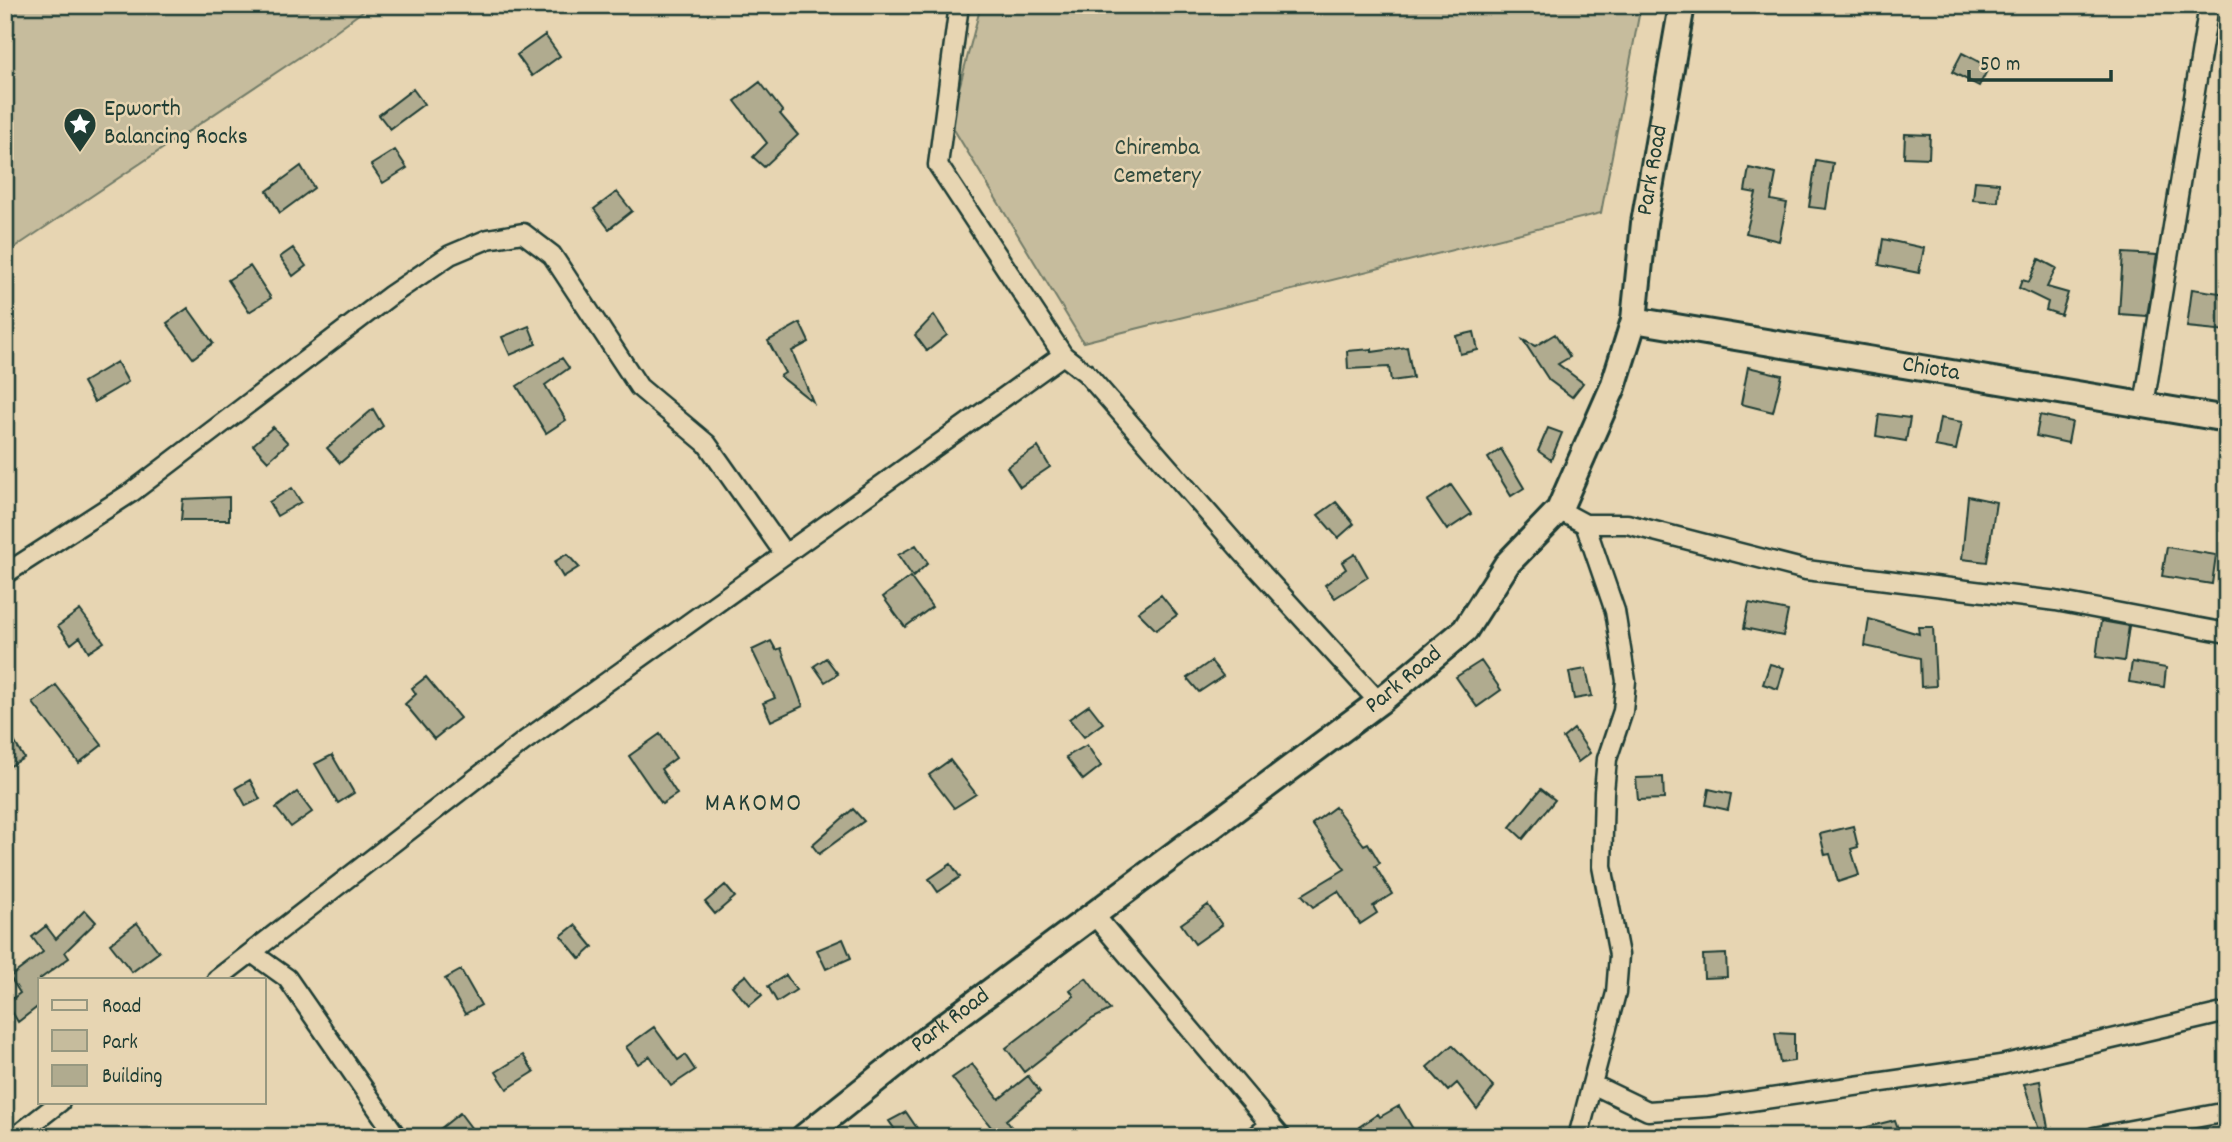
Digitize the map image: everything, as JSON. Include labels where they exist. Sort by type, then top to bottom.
[{"type":"street","points":[[960,5],[938,165],[1063,355],[1086,373],[1378,702]]},
{"type":"street","name":"Park Road","points":[[804,1137],[932,1035],[1095,916],[1378,702],[1465,630],[1507,564],[1559,510],[1613,387],[1634,320],[1644,223],[1682,5]]},
{"type":"street","points":[[2144,405],[2209,5]]},
{"type":"street","points":[[5,574],[132,492],[391,295],[450,255],[488,239],[523,233],[552,255],[639,387],[707,444],[784,553]]},
{"type":"street","name":"Chiota","points":[[1634,320],[2227,419]]},
{"type":"street","points":[[219,978],[523,742],[1063,355]]},
{"type":"street","points":[[1559,510],[1585,524],[1627,524],[1806,570],[2056,601],[2227,633]]},
{"type":"street","points":[[1578,1137],[1616,993],[1619,955],[1602,866],[1604,792],[1607,759],[1623,711],[1626,681],[1615,611],[1585,524]]},
{"type":"street","points":[[1095,916],[1276,1130],[1255,1137]]},
{"type":"street","points":[[252,953],[287,978],[397,1137]]},
{"type":"street","points":[[1591,1084],[1648,1111],[1709,1107],[2001,1065],[2227,1012]]},
{"type":"street","points":[[15,1137],[57,1104]]},
{"type":"street","points":[[2094,1137],[2227,1112]]},
{"type":"green space","name":"Epworth Balancing Rocks","points":[[5,5],[371,5],[304,54],[5,254]]},
{"type":"green space","name":"Chiremba Cemetery","points":[[981,5],[1641,5],[1601,213],[1083,342],[950,123]]},
{"type":"building","points":[[545,35],[560,56],[532,76],[517,55]]},
{"type":"building","points":[[1962,53],[1989,67],[1979,86],[1952,72]]},
{"type":"building","points":[[760,82],[783,112],[780,114],[798,135],[764,167],[753,157],[767,143],[735,101]]},
{"type":"building","points":[[413,89],[424,104],[390,129],[379,115]]},
{"type":"building","points":[[1905,134],[1930,135],[1929,158],[1904,157]]},
{"type":"building","points":[[395,150],[407,168],[383,183],[371,165]]},
{"type":"building","points":[[1816,160],[1833,163],[1826,209],[1809,207]]},
{"type":"building","points":[[301,166],[314,188],[280,213],[267,191]]},
{"type":"building","points":[[1749,168],[1776,174],[1771,200],[1787,203],[1779,241],[1746,233],[1756,193],[1745,191]]},
{"type":"building","points":[[1975,181],[1999,183],[1998,202],[1973,200]]},
{"type":"building","points":[[617,192],[632,211],[609,229],[594,209]]},
{"type":"building","points":[[1883,239],[1924,248],[1919,273],[1879,265]]},
{"type":"building","points":[[293,248],[306,266],[293,276],[280,257]]},
{"type":"building","points":[[2123,253],[2157,255],[2147,316],[2119,314]]},
{"type":"building","points":[[2039,259],[2056,268],[2047,287],[2068,293],[2061,315],[2046,310],[2048,302],[2019,288],[2022,280],[2029,282]]},
{"type":"building","points":[[250,266],[271,298],[249,312],[228,280]]},
{"type":"building","points":[[2192,289],[2227,294],[2227,331],[2187,327]]},
{"type":"building","points":[[188,308],[213,343],[193,358],[167,323]]},
{"type":"building","points":[[934,315],[947,335],[927,351],[915,335]]},
{"type":"building","points":[[800,323],[809,342],[792,351],[813,402],[780,376],[785,373],[768,341]]},
{"type":"building","points":[[529,326],[536,344],[510,355],[502,337]]},
{"type":"building","points":[[1474,332],[1478,350],[1460,354],[1456,336]]},
{"type":"building","points":[[1555,334],[1570,357],[1558,364],[1583,383],[1572,397],[1549,380],[1523,340],[1535,346]]},
{"type":"building","points":[[1407,347],[1413,378],[1391,381],[1389,367],[1348,369],[1347,351],[1372,349],[1372,352]]},
{"type":"building","points":[[562,358],[569,368],[545,385],[566,420],[546,433],[517,386]]},
{"type":"building","points":[[117,362],[128,382],[94,402],[83,382]]},
{"type":"building","points":[[1748,367],[1782,375],[1773,412],[1741,404]]},
{"type":"building","points":[[373,409],[383,426],[340,463],[327,448]]},
{"type":"building","points":[[1879,414],[1910,418],[1906,441],[1876,436]]},
{"type":"building","points":[[2040,415],[2072,422],[2068,443],[2036,436]]},
{"type":"building","points":[[1940,418],[1962,422],[1956,450],[1935,446]]},
{"type":"building","points":[[273,427],[288,443],[268,461],[253,445]]},
{"type":"building","points":[[1548,428],[1562,433],[1551,460],[1538,451]]},
{"type":"building","points":[[1038,447],[1050,467],[1020,487],[1007,467]]},
{"type":"building","points":[[1501,449],[1524,488],[1511,496],[1488,458]]},
{"type":"building","points":[[1451,485],[1471,514],[1447,530],[1427,501]]},
{"type":"building","points":[[292,488],[301,502],[277,516],[269,502]]},
{"type":"building","points":[[1968,496],[1996,502],[1987,562],[1962,559]]},
{"type":"building","points":[[229,497],[229,520],[181,520],[183,499]]},
{"type":"building","points":[[1336,502],[1354,524],[1338,538],[1318,515]]},
{"type":"building","points":[[916,545],[928,563],[913,577],[898,555]]},
{"type":"building","points":[[2167,547],[2216,555],[2212,584],[2162,576]]},
{"type":"building","points":[[567,554],[579,567],[563,577],[554,562]]},
{"type":"building","points":[[1355,554],[1368,577],[1335,598],[1325,585],[1346,569],[1342,562]]},
{"type":"building","points":[[910,577],[932,607],[905,627],[883,597]]},
{"type":"building","points":[[1161,595],[1177,615],[1156,630],[1138,612]]},
{"type":"building","points":[[1749,603],[1788,611],[1783,636],[1744,628]]},
{"type":"building","points":[[80,610],[104,642],[89,652],[80,637],[71,644],[58,626]]},
{"type":"building","points":[[1869,619],[1919,634],[1918,627],[1933,627],[1936,686],[1921,687],[1920,658],[1865,646]]},
{"type":"building","points":[[2101,621],[2129,626],[2124,661],[2096,657]]},
{"type":"building","points":[[771,641],[776,650],[781,648],[803,706],[771,721],[763,703],[775,698],[752,650]]},
{"type":"building","points":[[826,658],[838,674],[825,682],[814,666]]},
{"type":"building","points":[[1211,661],[1223,676],[1199,692],[1187,678]]},
{"type":"building","points":[[1481,661],[1501,690],[1477,707],[1456,677]]},
{"type":"building","points":[[2132,662],[2166,668],[2164,687],[2129,682]]},
{"type":"building","points":[[1770,664],[1784,668],[1778,689],[1763,684]]},
{"type":"building","points":[[1586,669],[1592,696],[1574,699],[1569,672]]},
{"type":"building","points":[[426,677],[460,718],[434,739],[405,704],[416,694],[412,688]]},
{"type":"building","points":[[56,685],[102,745],[79,763],[33,703]]},
{"type":"building","points":[[1089,705],[1103,723],[1084,737],[1069,719]]},
{"type":"building","points":[[5,726],[24,758],[5,769]]},
{"type":"building","points":[[1574,729],[1590,753],[1578,762],[1563,738]]},
{"type":"building","points":[[660,734],[676,758],[661,769],[677,794],[662,804],[629,756]]},
{"type":"building","points":[[1087,745],[1101,766],[1083,780],[1066,757]]},
{"type":"building","points":[[332,755],[354,793],[338,803],[315,764]]},
{"type":"building","points":[[950,760],[976,794],[954,808],[929,775]]},
{"type":"building","points":[[1663,777],[1664,799],[1638,800],[1636,778]]},
{"type":"building","points":[[250,780],[260,799],[246,806],[236,788]]},
{"type":"building","points":[[1541,789],[1555,800],[1523,839],[1510,827]]},
{"type":"building","points":[[1709,789],[1731,794],[1728,810],[1706,805]]},
{"type":"building","points":[[297,792],[312,812],[291,827],[276,808]]},
{"type":"building","points":[[1335,807],[1364,845],[1368,843],[1380,863],[1375,866],[1392,894],[1373,906],[1377,913],[1360,924],[1338,891],[1313,907],[1302,895],[1345,869],[1312,824]]},
{"type":"building","points":[[853,809],[864,821],[819,854],[812,845]]},
{"type":"building","points":[[1853,826],[1858,847],[1851,849],[1859,875],[1838,882],[1830,854],[1825,855],[1820,834]]},
{"type":"building","points":[[951,864],[960,877],[938,892],[929,879]]},
{"type":"building","points":[[725,885],[735,897],[715,914],[705,902]]},
{"type":"building","points":[[1208,905],[1222,925],[1195,944],[1181,924]]},
{"type":"building","points":[[85,910],[96,922],[65,952],[69,958],[38,978],[38,1007],[18,1022],[7,1003],[20,993],[10,977],[43,952],[32,937],[46,926],[56,939]]},
{"type":"building","points":[[137,923],[159,952],[132,972],[110,944]]},
{"type":"building","points":[[575,925],[593,947],[580,959],[561,936]]},
{"type":"building","points":[[843,939],[851,958],[826,969],[817,950]]},
{"type":"building","points":[[1726,954],[1727,977],[1704,978],[1703,955]]},
{"type":"building","points":[[461,970],[481,1005],[465,1014],[445,979]]},
{"type":"building","points":[[746,975],[762,995],[749,1006],[732,986]]},
{"type":"building","points":[[786,975],[796,990],[777,1002],[768,986]]},
{"type":"building","points":[[1086,978],[1110,1010],[1092,1019],[1024,1072],[1006,1048],[1074,996],[1070,990]]},
{"type":"building","points":[[654,1027],[678,1060],[685,1055],[695,1070],[671,1086],[650,1056],[638,1064],[626,1047]]},
{"type":"building","points":[[1775,1033],[1794,1034],[1794,1061],[1780,1063]]},
{"type":"building","points":[[1452,1045],[1494,1087],[1477,1109],[1457,1083],[1448,1091],[1427,1067]]},
{"type":"building","points":[[523,1055],[534,1072],[507,1089],[496,1072]]},
{"type":"building","points":[[972,1064],[999,1099],[1028,1076],[1040,1092],[1006,1120],[1019,1137],[977,1137],[991,1127],[952,1078]]},
{"type":"building","points":[[2040,1081],[2048,1128],[2039,1130],[2024,1084]]},
{"type":"building","points":[[1399,1106],[1413,1129],[1401,1137],[1366,1137],[1359,1127],[1378,1114],[1380,1117]]},
{"type":"building","points":[[906,1112],[923,1137],[900,1137],[889,1121]]},
{"type":"building","points":[[460,1113],[472,1129],[461,1137],[430,1137]]},
{"type":"building","points":[[1895,1120],[1900,1134],[1851,1137],[1851,1131]]},
{"type":"place","name":"Epworth Balancing Rocks","points":[[80,154]]},
{"type":"district","name":"MAKOMO","points":[[754,804]]}]
